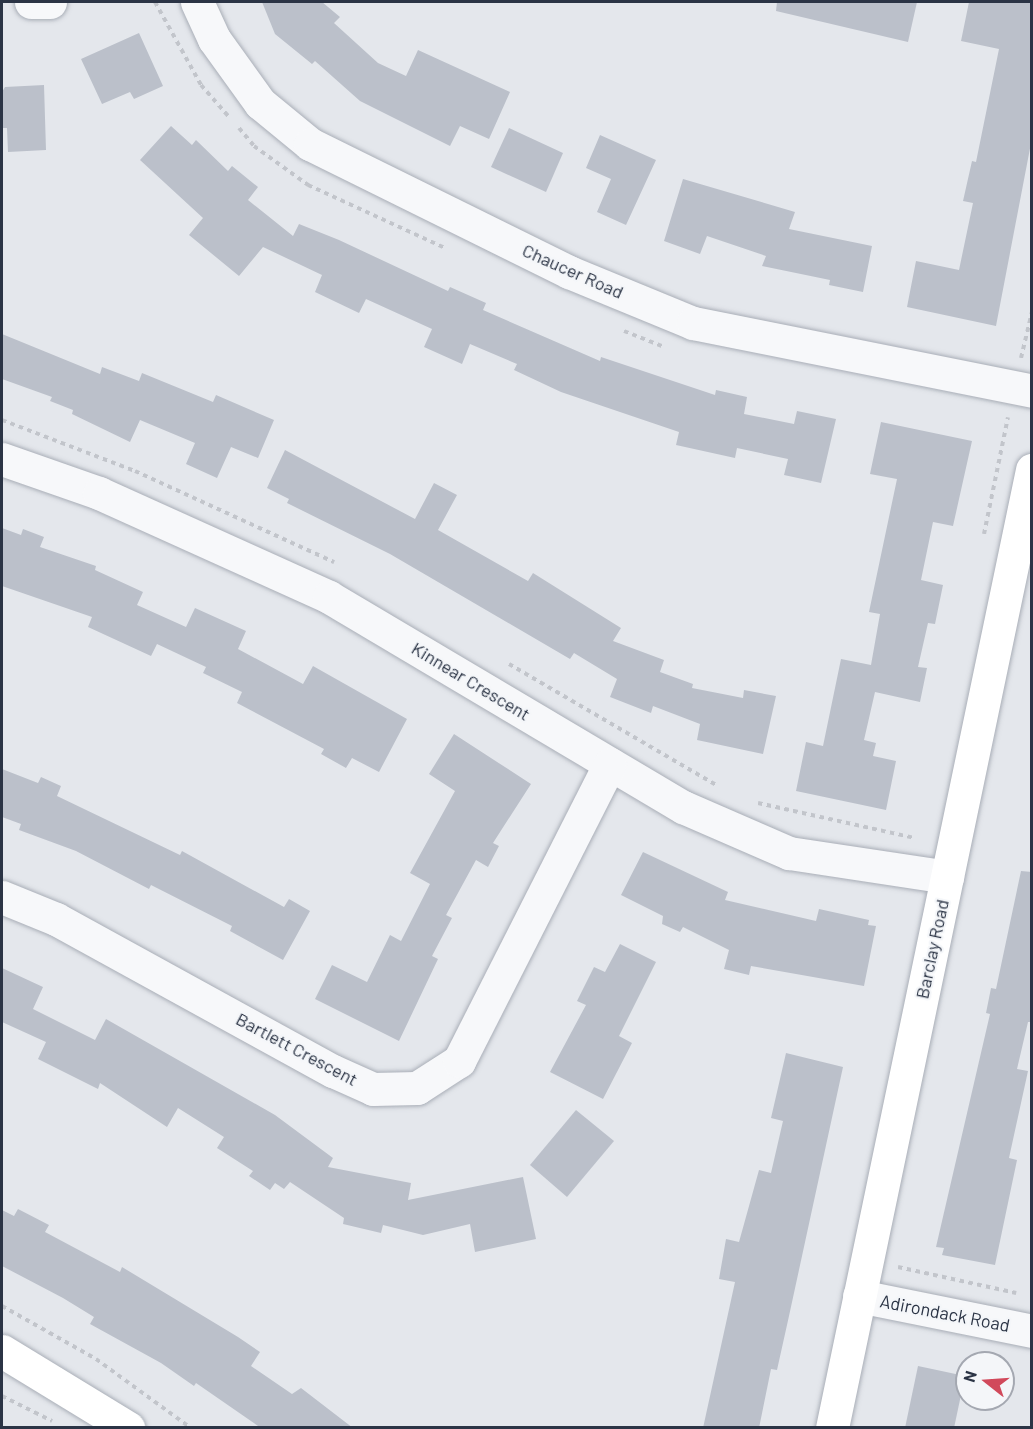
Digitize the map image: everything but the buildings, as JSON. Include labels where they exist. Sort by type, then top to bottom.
[{"type":"street","points":[[31,2],[50,2]]},
{"type":"street","name":"Chaucer Road","points":[[196,2],[214,39],[260,103],[310,144],[569,272],[693,323],[1025,380]]},
{"type":"street","name":"Kinnear Crescent","points":[[2,459],[99,493],[329,597],[682,807],[789,853],[946,877]]},
{"type":"street","name":"Barclay Road","points":[[832,1428],[1032,470]]},
{"type":"street","name":"Bartlett Crescent","points":[[2,897],[56,919],[333,1071],[373,1089],[417,1088],[459,1061],[610,764]]},
{"type":"street","name":"Adirondack Road","points":[[859,1296],[1032,1331]]},
{"type":"street","points":[[2,1351],[128,1428]]},
{"type":"path","points":[[1025,380],[1032,312]]},
{"type":"path","points":[[982,546],[1008,416]]},
{"type":"path","points":[[2,420],[135,471],[342,567]]},
{"type":"path","points":[[506,663],[721,787]]},
{"type":"path","points":[[752,802],[798,815],[921,839]]},
{"type":"path","points":[[867,1260],[1020,1294]]},
{"type":"path","points":[[2,1306],[96,1359],[191,1428]]},
{"type":"path","points":[[2,1396],[55,1422]]}]
